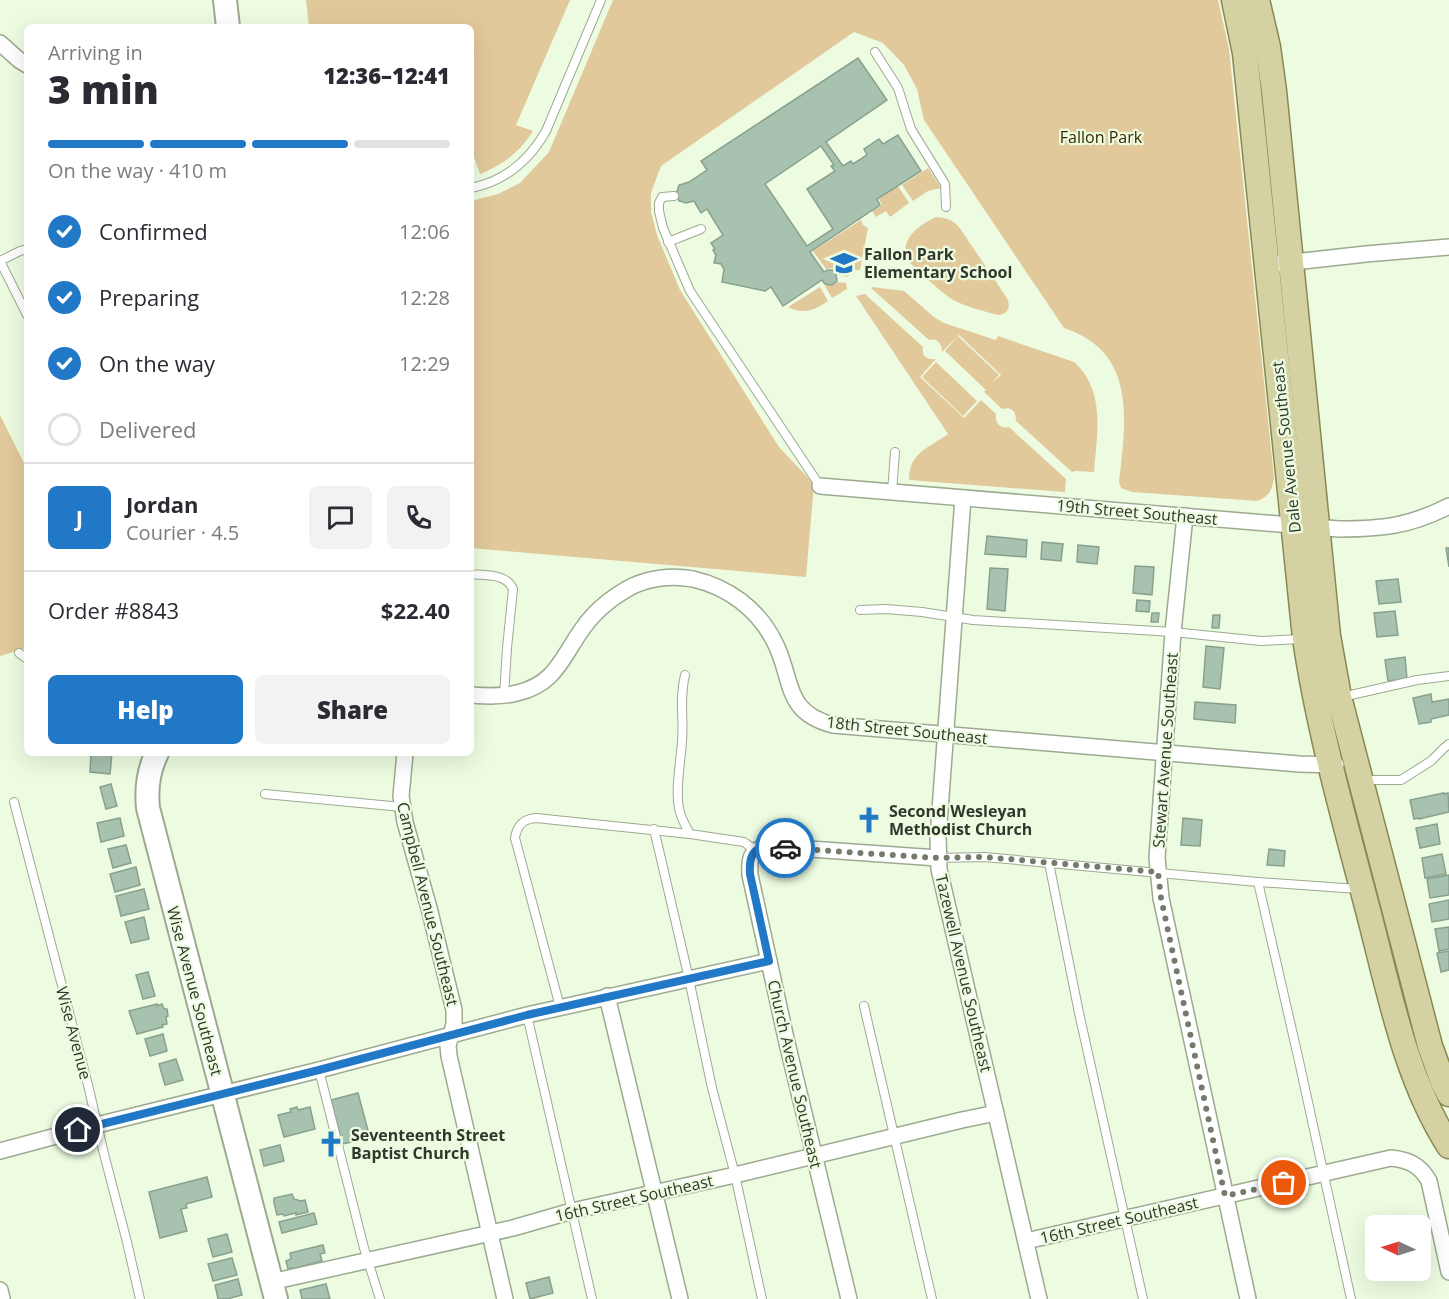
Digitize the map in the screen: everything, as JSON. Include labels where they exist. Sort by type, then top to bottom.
[{"type":"main road","name":"Dale Avenue Southeast","points":[[1234,0],[1245,53],[1279,264],[1305,526],[1305,638],[1311,680],[1396,1018],[1428,1110],[1448,1144]]},
{"type":"main road","name":"Dale Avenue Southeast","points":[[1257,0],[1268,47],[1274,91],[1279,264]]},
{"type":"main road","name":"Dale Avenue Southeast","points":[[1305,526],[1339,697],[1358,773],[1430,1046],[1449,1094]]},
{"type":"street","points":[[225,0],[228,24]]},
{"type":"street","points":[[0,44],[24,63]]},
{"type":"street","points":[[1279,264],[1449,247]]},
{"type":"street","name":"19th Street Southeast","points":[[820,486],[1305,526],[1371,529],[1403,524],[1434,514],[1449,506]]},
{"type":"street","name":"Tazewell Avenue Southeast","points":[[963,498],[938,837],[939,869],[1039,1299]]},
{"type":"street","name":"Stewart Avenue Southeast","points":[[1185,516],[1173,632],[1157,858],[1158,872],[1161,898],[1248,1299]]},
{"type":"street","name":"18th Street Southeast","points":[[474,695],[504,696],[535,687],[547,679],[558,667],[584,627],[613,598],[629,587],[646,581],[667,577],[686,578],[719,587],[751,610],[764,624],[775,642],[795,700],[810,716],[833,725],[1331,765],[1358,773]]},
{"type":"street","name":"Wise Avenue Southeast","points":[[156,756],[149,773],[148,808],[274,1291]]},
{"type":"street","name":"Campbell Avenue Southeast","points":[[405,756],[402,807],[454,1010],[454,1024],[448,1046],[449,1056],[505,1299]]},
{"type":"street","points":[[756,850],[767,846],[938,858]]},
{"type":"street","name":"Church Avenue Southeast","points":[[756,850],[749,861],[750,874],[787,1043],[849,1299]]},
{"type":"street","points":[[0,1151],[527,1015],[769,961]]},
{"type":"street","points":[[607,996],[680,1299]]},
{"type":"street","name":"16th Street Southeast","points":[[274,1291],[369,1260],[996,1113]]},
{"type":"street","name":"16th Street Southeast","points":[[1026,1241],[1391,1158],[1402,1159],[1413,1164],[1424,1172],[1432,1187],[1449,1272]]},
{"type":"street","points":[[0,1290],[2,1299]]},
{"type":"lane","points":[[474,187],[508,174],[526,160],[537,147],[549,126],[601,0]]},
{"type":"lane","points":[[875,52],[898,88],[911,129],[945,184],[946,207]]},
{"type":"lane","points":[[674,196],[663,197],[659,203],[659,212],[668,242],[690,291],[820,486]]},
{"type":"lane","points":[[668,242],[701,229]]},
{"type":"lane","points":[[24,250],[0,261],[24,309]]},
{"type":"lane","points":[[892,492],[895,452]]},
{"type":"lane","points":[[474,574],[503,578],[510,583],[513,589],[504,696]]},
{"type":"lane","points":[[860,610],[922,612],[973,620],[1173,632],[1261,641],[1305,638]]},
{"type":"lane","points":[[19,653],[24,657]]},
{"type":"lane","points":[[685,675],[681,695],[682,738],[677,800],[682,820],[690,834]]},
{"type":"lane","points":[[1339,697],[1417,680],[1449,676]]},
{"type":"lane","points":[[1358,773],[1401,780],[1431,761],[1449,744]]},
{"type":"lane","points":[[265,794],[402,807]]},
{"type":"lane","name":"Wise Avenue","points":[[14,802],[88,1085],[140,1299]]},
{"type":"lane","points":[[560,1007],[515,838],[516,830],[521,822],[528,818],[536,818],[690,834],[744,842],[756,850]]},
{"type":"lane","points":[[654,830],[762,1299]]},
{"type":"lane","points":[[938,858],[984,857],[1258,882],[1363,889]]},
{"type":"lane","points":[[1049,863],[1077,1002],[1143,1299]]},
{"type":"lane","points":[[1258,882],[1351,1299]]},
{"type":"lane","points":[[864,1006],[932,1299]]},
{"type":"lane","points":[[527,1015],[592,1299]]},
{"type":"lane","points":[[319,1070],[380,1299]]},
{"type":"green space","points":[[306,0],[570,0],[516,125],[533,131],[510,157],[480,174],[474,157],[474,24],[309,24]]},
{"type":"green space","name":"Fallon Park","points":[[613,0],[1218,0],[1229,49],[1274,477],[1270,492],[1257,501],[1132,492],[1121,488],[1119,482],[1124,412],[1122,391],[1115,371],[1104,353],[1088,339],[1064,328],[924,120],[917,89],[904,65],[883,43],[854,32],[661,166],[651,193],[651,212],[657,235],[680,290],[779,447],[814,484],[806,577],[474,548],[474,200],[498,194],[520,183],[549,152]]},
{"type":"green space","points":[[928,168],[941,188],[928,191],[913,201],[902,185]]},
{"type":"green space","points":[[898,186],[909,203],[890,217],[886,211],[876,217],[872,211],[882,205],[879,199]]},
{"type":"green space","points":[[936,217],[949,219],[959,227],[1007,298],[1009,307],[1006,312],[998,315],[953,300],[910,262],[906,252],[909,239],[918,228]]},
{"type":"green space","points":[[861,220],[868,228],[860,270],[855,270],[847,277],[838,275],[832,268],[826,269],[813,251]]},
{"type":"green space","points":[[837,282],[846,283],[847,289],[832,298],[825,286]]},
{"type":"green space","points":[[820,287],[828,301],[814,309],[804,311],[788,307]]},
{"type":"green space","points":[[872,287],[904,291],[944,323],[996,340],[998,336],[1074,362],[1084,373],[1095,399],[1097,428],[1094,472],[1072,472],[1016,421],[1013,410],[1002,409],[984,392],[986,390],[945,351],[958,336],[942,352],[939,342],[929,340]],"holes":[[[958,336],[1001,375],[991,384],[999,375]]]},
{"type":"green space","points":[[865,294],[923,347],[925,357],[936,359],[920,377],[964,418],[981,400],[996,414],[999,425],[1009,427],[1066,479],[1065,492],[909,480],[912,463],[916,457],[948,434],[856,296]]},
{"type":"green space","points":[[936,362],[977,401],[963,416],[922,377]]},
{"type":"green space","points":[[0,415],[24,463],[24,649],[0,656]]},
{"type":"building","points":[[858,58],[887,100],[826,142],[843,166],[851,161],[853,164],[867,155],[864,149],[879,139],[883,144],[898,135],[921,171],[877,199],[880,205],[810,252],[824,272],[832,270],[836,274],[837,281],[832,285],[825,284],[822,280],[783,306],[771,287],[765,291],[722,282],[724,269],[721,264],[714,263],[716,255],[711,243],[723,235],[707,209],[701,213],[694,201],[686,203],[679,201],[676,194],[679,185],[689,182],[707,170],[701,161]],"holes":[[[821,146],[834,165],[831,166],[835,171],[807,189],[833,229],[807,246],[765,184]]]},
{"type":"building","points":[[987,536],[1027,540],[1026,557],[985,554]]},
{"type":"building","points":[[1042,542],[1063,544],[1061,561],[1041,559]]},
{"type":"building","points":[[1078,545],[1099,547],[1097,564],[1077,562]]},
{"type":"building","points":[[1446,548],[1449,548],[1449,567]]},
{"type":"building","points":[[1135,566],[1154,567],[1152,595],[1133,593]]},
{"type":"building","points":[[990,568],[1008,569],[1005,611],[987,609]]},
{"type":"building","points":[[1398,579],[1401,602],[1379,604],[1376,581]]},
{"type":"building","points":[[1137,600],[1150,601],[1149,612],[1136,611]]},
{"type":"building","points":[[1395,611],[1398,635],[1377,637],[1374,613]]},
{"type":"building","points":[[1152,613],[1159,613],[1158,622],[1151,622]]},
{"type":"building","points":[[1213,615],[1220,615],[1219,628],[1212,628]]},
{"type":"building","points":[[1206,646],[1224,648],[1220,689],[1203,687]]},
{"type":"building","points":[[1405,657],[1407,679],[1388,681],[1385,660]]},
{"type":"building","points":[[1431,694],[1432,702],[1449,699],[1449,715],[1419,724],[1413,698]]},
{"type":"building","points":[[1195,702],[1236,705],[1235,723],[1194,719]]},
{"type":"building","points":[[91,756],[112,756],[110,774],[90,772]]},
{"type":"building","points":[[111,784],[117,806],[106,809],[100,787]]},
{"type":"building","points":[[1448,793],[1449,812],[1414,819],[1410,800]]},
{"type":"building","points":[[120,818],[124,836],[101,842],[97,823]]},
{"type":"building","points":[[1183,818],[1202,820],[1200,846],[1181,845]]},
{"type":"building","points":[[1437,824],[1440,844],[1420,848],[1416,828]]},
{"type":"building","points":[[126,845],[131,863],[113,868],[108,849]]},
{"type":"building","points":[[1269,849],[1285,851],[1284,866],[1267,865]]},
{"type":"building","points":[[1442,854],[1446,874],[1425,878],[1422,858]]},
{"type":"building","points":[[136,867],[140,885],[115,892],[110,874]]},
{"type":"building","points":[[1449,875],[1449,895],[1430,898],[1427,879]]},
{"type":"building","points":[[144,889],[149,909],[121,916],[116,896]]},
{"type":"building","points":[[1449,900],[1449,919],[1432,922],[1429,904]]},
{"type":"building","points":[[144,917],[149,939],[131,943],[125,922]]},
{"type":"building","points":[[1449,927],[1449,949],[1439,951],[1435,929]]},
{"type":"building","points":[[1449,951],[1449,970],[1441,972],[1437,953]]},
{"type":"building","points":[[148,972],[155,996],[143,999],[136,975]]},
{"type":"building","points":[[157,1004],[157,1006],[162,1004],[164,1009],[167,1009],[167,1024],[137,1034],[129,1011]]},
{"type":"building","points":[[163,1034],[167,1051],[150,1056],[145,1039]]},
{"type":"building","points":[[176,1059],[183,1080],[165,1085],[159,1064]]},
{"type":"building","points":[[358,1093],[370,1138],[342,1144],[331,1100]]},
{"type":"building","points":[[297,1107],[298,1110],[310,1107],[315,1129],[284,1137],[278,1115],[291,1112],[290,1109]]},
{"type":"building","points":[[280,1145],[284,1161],[264,1166],[260,1150]]},
{"type":"building","points":[[207,1177],[212,1197],[186,1204],[187,1208],[181,1209],[187,1231],[160,1238],[149,1192]]},
{"type":"building","points":[[292,1194],[294,1199],[305,1200],[308,1212],[296,1215],[296,1213],[277,1215],[274,1198]]},
{"type":"building","points":[[314,1213],[317,1224],[282,1233],[279,1222]]},
{"type":"building","points":[[227,1234],[232,1252],[213,1257],[208,1239]]},
{"type":"building","points":[[323,1245],[325,1253],[320,1254],[322,1261],[288,1269],[286,1261],[291,1259],[290,1253]]},
{"type":"building","points":[[232,1258],[237,1275],[213,1281],[208,1264]]},
{"type":"building","points":[[549,1277],[553,1293],[530,1299],[526,1283]]},
{"type":"building","points":[[238,1279],[242,1295],[218,1299],[215,1285]]},
{"type":"building","points":[[326,1284],[330,1299],[302,1299],[300,1290]]},
{"type":"way so far","points":[[785,848],[938,858],[984,857],[1158,872],[1161,898],[1225,1196],[1284,1183]]},
{"type":"place","name":"Fallon Park Elementary School","points":[[844,263]]},
{"type":"place","name":"Second Wesleyan Methodist Church","points":[[869,820]]},
{"type":"place","name":"Seventeenth Street Baptist Church","points":[[331,1144]]},
{"type":"route","points":[[78,1130],[527,1015],[769,961],[749,861],[760,848],[767,846],[785,848]]}]
